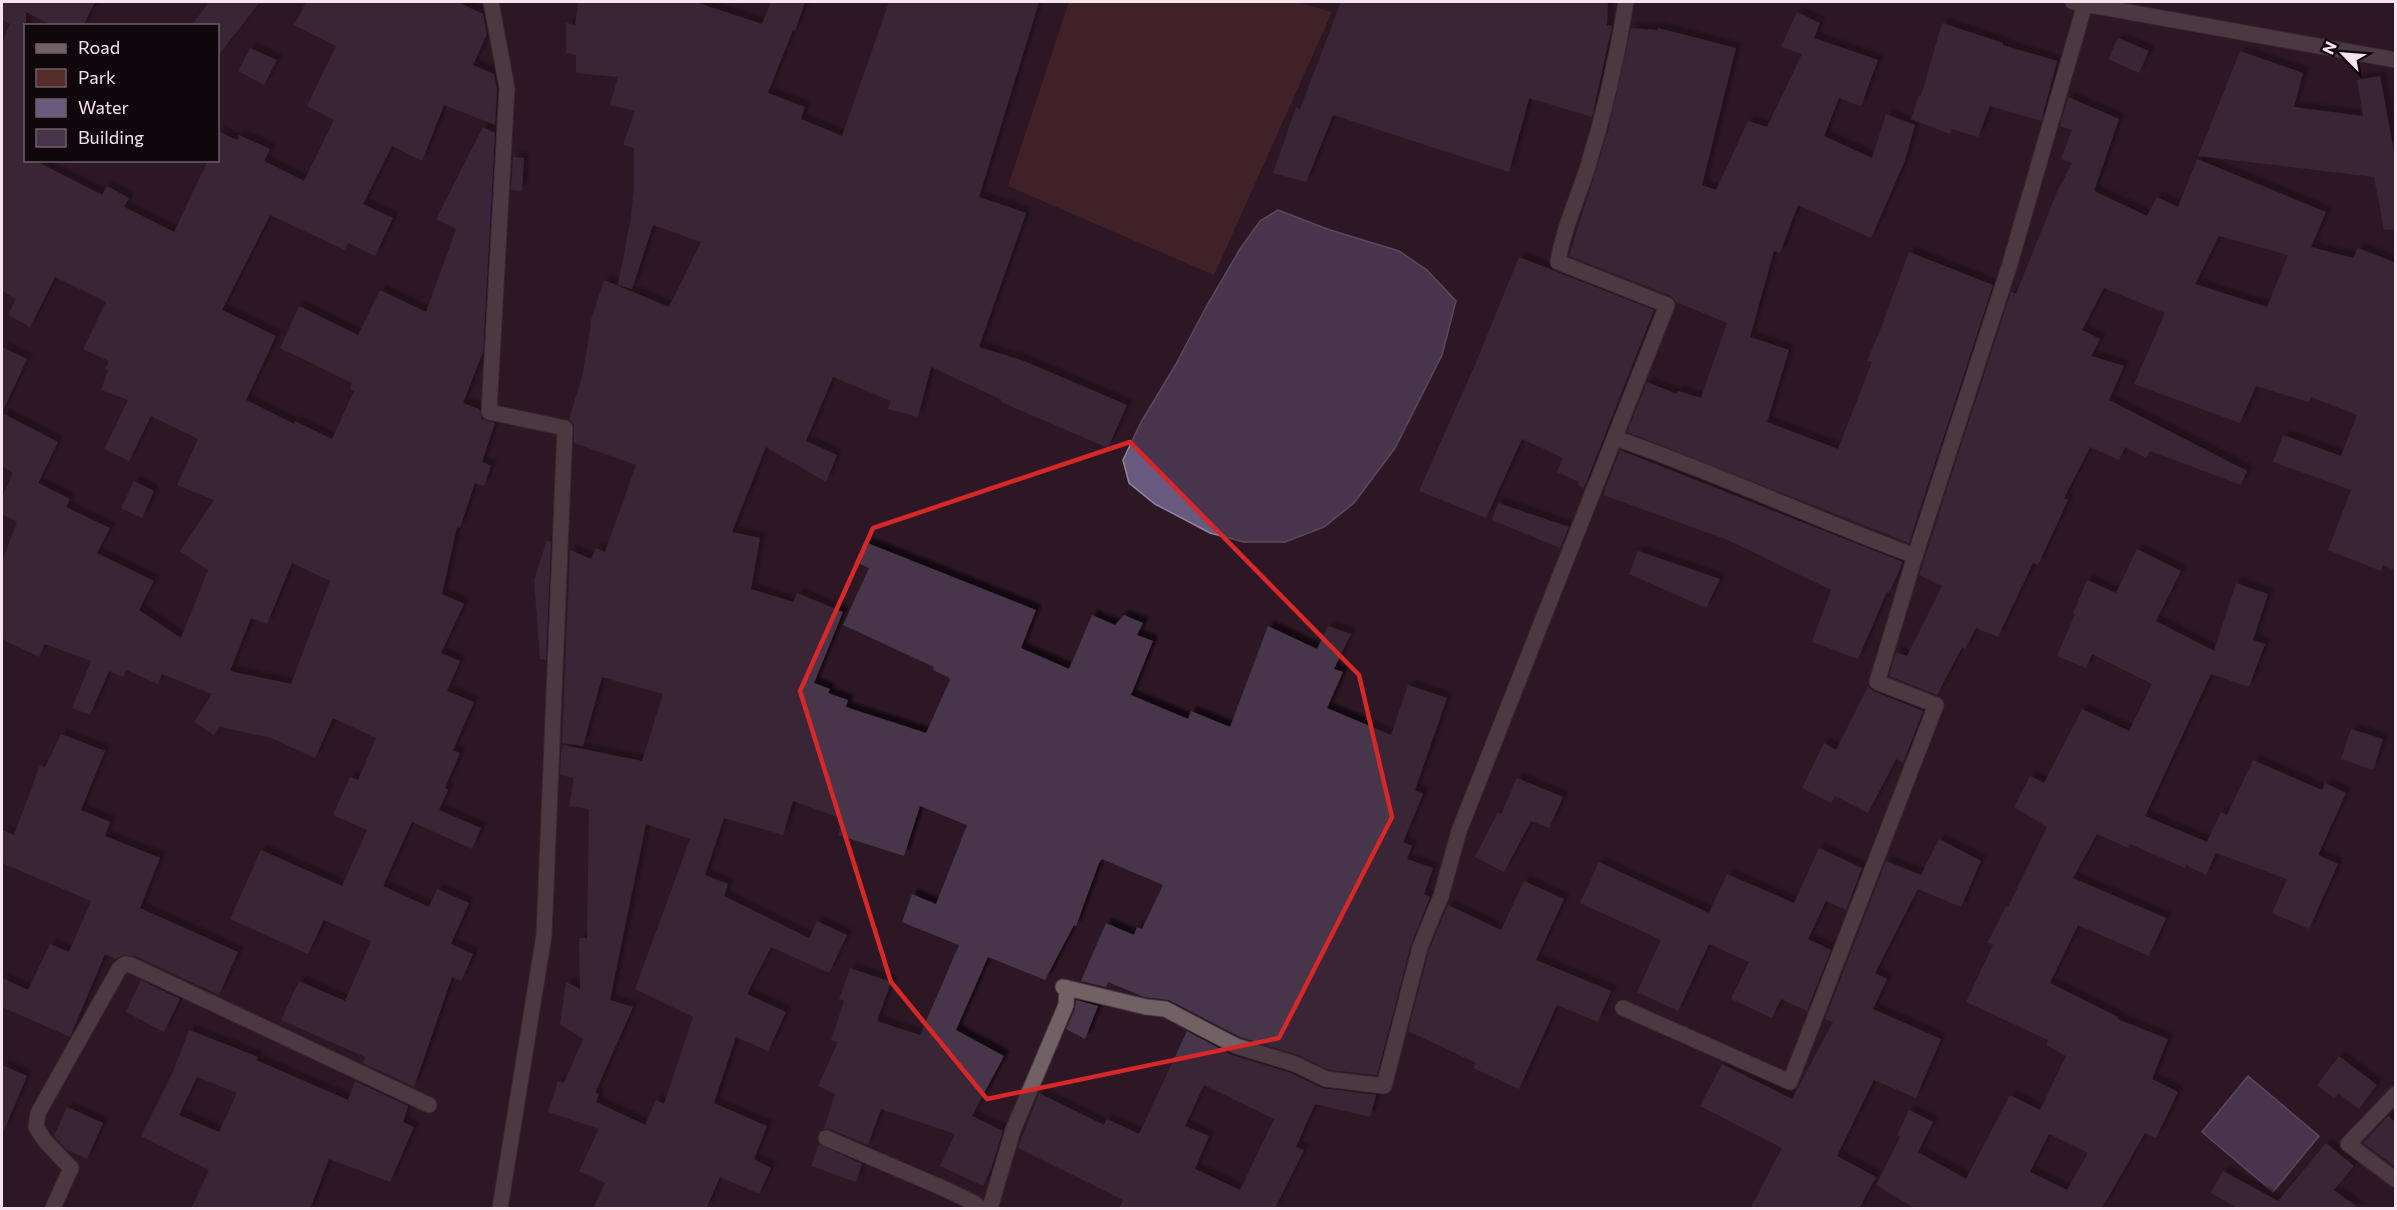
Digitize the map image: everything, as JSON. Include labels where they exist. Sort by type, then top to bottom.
[{"type":"street","points":[[491,2],[507,88],[489,411],[565,428],[544,935],[500,1209]]},
{"type":"street","points":[[990,1209],[1013,1130],[1066,1005],[1065,988],[1146,1007],[1165,1009],[1236,1046],[1295,1064],[1326,1079],[1384,1086],[1420,947],[1441,896],[1459,831],[1667,305],[1558,262],[1561,243],[1587,168],[1616,61],[1626,2]]},
{"type":"street","points":[[1623,1008],[1790,1082],[1936,705],[1877,682],[1977,360],[2009,267],[2079,3],[2396,60]]},
{"type":"street","points":[[1615,438],[1707,473],[1833,526],[1915,556]]},
{"type":"street","points":[[53,1209],[71,1168],[45,1141],[36,1127],[38,1113],[119,969],[125,964],[429,1105]]},
{"type":"street","points":[[2396,1094],[2348,1144],[2396,1180]]},
{"type":"street","points":[[826,1138],[945,1189],[974,1203],[980,1209]]},
{"type":"highlighted area","points":[[1130,442],[1359,675],[1392,817],[1279,1038],[987,1099],[891,982],[800,691],[873,528]]},
{"type":"green space","points":[[1069,2],[1297,2],[1332,12],[1214,275],[1008,186]]},
{"type":"water","points":[[1278,210],[1327,229],[1399,251],[1427,270],[1456,301],[1442,355],[1395,448],[1354,503],[1324,527],[1285,542],[1244,542],[1210,533],[1155,504],[1129,483],[1123,460],[1141,422],[1240,249],[1260,221]]},
{"type":"water","points":[[2248,1076],[2319,1136],[2273,1192],[2202,1132]]},
{"type":"building","points":[[2,2],[95,2],[84,24],[49,24],[26,12],[26,24],[24,24],[24,162],[38,162],[102,195],[107,186],[129,198],[124,207],[174,232],[207,162],[219,162],[219,131],[237,140],[239,135],[270,149],[264,161],[304,181],[334,120],[307,106],[336,46],[294,25],[306,2],[457,2],[483,14],[487,34],[473,65],[494,74],[497,89],[495,125],[444,105],[422,161],[392,146],[363,204],[393,218],[375,256],[348,243],[345,250],[270,215],[222,310],[276,336],[246,400],[294,424],[295,421],[332,439],[354,391],[350,389],[352,383],[280,348],[299,306],[358,335],[380,290],[426,312],[456,229],[436,219],[483,127],[495,133],[483,352],[463,403],[479,409],[482,419],[495,423],[482,462],[491,466],[484,486],[475,483],[460,528],[457,527],[442,594],[464,604],[441,653],[460,661],[447,691],[474,702],[453,750],[460,753],[445,788],[448,790],[439,810],[481,828],[472,849],[412,822],[383,886],[429,907],[437,889],[469,903],[451,944],[473,954],[461,981],[452,977],[414,1087],[363,1063],[365,1057],[281,1020],[299,981],[345,1001],[371,941],[324,920],[308,954],[230,919],[261,850],[342,886],[367,830],[333,815],[350,777],[358,780],[376,738],[333,718],[315,758],[271,738],[220,727],[214,735],[194,722],[212,694],[162,674],[158,684],[126,670],[123,677],[109,671],[90,715],[72,708],[91,661],[45,644],[39,657],[2,639],[2,562],[17,522],[2,514],[2,497],[13,473],[2,466],[2,413],[58,442],[38,483],[70,499],[66,507],[110,528],[97,553],[154,581],[139,610],[181,638],[208,570],[180,551],[214,500],[177,485],[198,439],[151,416],[129,461],[104,449],[128,400],[101,390],[109,361],[83,349],[106,302],[55,277],[30,327],[8,315],[16,299],[2,291],[2,42],[10,24],[2,20]],"holes":[[[292,563],[330,581],[291,684],[230,671],[251,618],[267,624]]]},
{"type":"building","points":[[209,2],[260,2],[219,55],[219,24],[192,24]]},
{"type":"building","points":[[578,2],[695,2],[762,24],[771,2],[805,2],[768,93],[805,107],[801,119],[842,136],[889,2],[1039,2],[979,197],[1026,213],[979,347],[1024,361],[1127,405],[1108,448],[1001,402],[1002,400],[931,367],[918,417],[888,409],[891,401],[833,377],[806,441],[837,455],[826,482],[766,447],[732,532],[760,538],[751,589],[793,602],[797,593],[843,612],[814,683],[830,689],[828,693],[848,700],[846,707],[926,733],[950,680],[948,677],[933,670],[934,667],[843,625],[869,568],[855,562],[865,542],[1036,610],[1021,648],[1069,669],[1092,615],[1115,625],[1124,615],[1143,623],[1137,635],[1153,641],[1131,695],[1188,719],[1191,711],[1230,727],[1268,626],[1317,649],[1328,626],[1351,634],[1334,669],[1343,672],[1327,708],[1391,735],[1408,685],[1447,698],[1415,790],[1423,794],[1403,842],[1412,846],[1407,859],[1433,868],[1424,894],[1430,897],[1411,945],[1377,1075],[1329,1070],[1298,1055],[1240,1037],[1169,1000],[1144,997],[1108,982],[1106,987],[1081,981],[1106,923],[1134,935],[1137,927],[1142,929],[1163,885],[1102,859],[1076,926],[1074,925],[1045,980],[988,957],[956,1030],[1004,1056],[972,1116],[1003,1131],[983,1186],[940,1166],[955,1134],[881,1109],[868,1145],[830,1129],[824,1129],[835,1094],[818,1086],[838,1042],[831,1040],[844,1001],[839,999],[850,968],[891,982],[877,1021],[920,1035],[959,945],[902,922],[912,894],[936,904],[967,825],[920,806],[904,856],[838,835],[843,819],[793,801],[783,835],[724,818],[705,875],[728,884],[724,896],[809,938],[817,921],[847,935],[829,973],[771,947],[747,994],[786,1012],[768,1051],[736,1037],[714,1103],[767,1126],[754,1159],[771,1168],[759,1194],[720,1177],[706,1209],[593,1209],[605,1183],[579,1171],[599,1129],[548,1112],[558,1081],[564,1083],[583,1039],[560,1024],[566,982],[580,989],[579,938],[587,938],[589,809],[569,806],[574,778],[560,775],[561,753],[563,745],[642,761],[663,694],[602,677],[583,746],[562,743],[570,550],[591,559],[596,548],[605,552],[636,465],[574,443],[574,424],[569,419],[582,377],[590,323],[604,280],[669,307],[701,242],[653,225],[632,289],[618,285],[631,217],[634,187],[634,148],[623,145],[635,111],[610,105],[618,77],[576,73],[576,55],[566,53],[566,23],[575,25]],"holes":[[[646,824],[690,839],[635,989],[693,1017],[664,1104],[656,1100],[645,1125],[596,1102],[599,1094],[595,1093],[633,1007],[610,1000]]]},
{"type":"building","points":[[1341,2],[1608,2],[1607,25],[1612,26],[1592,117],[1529,98],[1509,172],[1333,115],[1306,182],[1273,173],[1296,107],[1300,109]]},
{"type":"building","points":[[1797,12],[1820,23],[1814,38],[1878,60],[1861,106],[1839,98],[1824,136],[1872,158],[1886,114],[1915,125],[1904,163],[1871,238],[1798,205],[1780,253],[1774,251],[1750,337],[1789,350],[1767,422],[1838,449],[1872,362],[1867,361],[1909,252],[1993,285],[1909,543],[1627,432],[1647,382],[1677,394],[1678,391],[1701,398],[1727,323],[1676,302],[1671,296],[1569,256],[1608,131],[1631,28],[1657,30],[1658,28],[1736,48],[1702,185],[1716,190],[1748,121],[1767,127],[1802,54],[1781,47]]},
{"type":"building","points":[[1942,23],[2057,61],[2041,121],[1990,106],[1978,137],[1952,129],[1950,134],[1911,119],[1919,95],[1921,96]]},
{"type":"building","points":[[2118,38],[2149,51],[2139,73],[2108,59]]},
{"type":"building","points":[[250,48],[277,60],[264,85],[238,71]]},
{"type":"building","points":[[2240,51],[2303,73],[2294,107],[2363,116],[2357,80],[2380,76],[2396,162],[2396,229],[2384,230],[2374,177],[2198,156]]},
{"type":"building","points":[[2068,97],[2119,119],[2094,191],[2147,216],[2157,197],[2178,207],[2197,159],[2326,212],[2311,247],[2353,258],[2358,248],[2396,263],[2396,571],[2383,565],[2381,571],[2328,550],[2351,490],[2273,462],[2283,435],[2341,456],[2357,415],[2311,397],[2309,402],[2256,386],[2240,423],[2134,384],[2165,313],[2104,288],[2082,330],[2100,339],[2091,356],[2124,366],[2109,400],[2247,471],[2241,485],[2150,451],[2146,458],[2125,447],[2119,460],[2090,447],[2064,498],[2068,500],[2038,565],[2033,563],[1998,637],[1976,628],[1965,649],[1962,647],[1937,695],[1889,676],[1896,652],[1907,656],[1942,586],[1919,575],[2011,292],[2016,294],[2057,192],[2072,163],[2061,159],[2072,130],[2060,126]],"holes":[[[2219,236],[2288,255],[2267,307],[2195,284]]]},
{"type":"building","points":[[513,157],[524,158],[522,191],[511,190]]},
{"type":"building","points":[[1519,257],[1654,310],[1584,488],[1578,486],[1579,482],[1557,472],[1563,458],[1522,439],[1486,518],[1419,491],[1475,365]]},
{"type":"building","points":[[2,347],[27,359],[2,413]]},
{"type":"building","points":[[1620,450],[1903,562],[1889,593],[1887,592],[1858,659],[1812,642],[1831,590],[1728,540],[1603,495]]},
{"type":"building","points":[[134,481],[154,491],[142,518],[121,508]]},
{"type":"building","points":[[1498,503],[1569,527],[1560,548],[1492,520]]},
{"type":"building","points":[[547,540],[551,542],[546,660],[540,659],[534,580]]},
{"type":"building","points":[[2137,549],[2181,571],[2156,621],[2214,651],[2236,583],[2268,594],[2253,640],[2265,644],[2249,687],[2211,674],[2145,816],[2207,842],[2221,812],[2227,815],[2253,760],[2322,790],[2325,783],[2346,793],[2318,855],[2338,864],[2309,929],[2272,913],[2287,879],[2216,853],[2206,875],[2186,865],[2185,868],[2130,844],[2128,848],[2097,834],[2073,878],[2166,918],[2149,956],[2078,925],[2050,983],[2118,1017],[2117,1019],[2168,1039],[2152,1079],[2178,1092],[2156,1138],[2145,1133],[2103,1209],[1916,1209],[1876,1185],[1900,1137],[1897,1135],[1909,1110],[1933,1122],[1918,1152],[1966,1179],[2010,1095],[2040,1110],[2066,1056],[2046,1045],[2048,1040],[1966,1002],[1993,945],[1988,942],[2006,906],[2008,907],[2047,827],[2014,807],[2030,776],[2044,783],[2082,709],[2129,731],[2152,684],[2092,654],[2086,668],[2057,656],[2087,580],[2116,593]],"holes":[[[2049,1134],[2088,1153],[2067,1190],[2030,1172]]]},
{"type":"building","points":[[1638,551],[1720,579],[1706,608],[1629,574]]},
{"type":"building","points":[[1868,686],[1873,691],[1923,711],[1903,763],[1896,759],[1868,813],[1835,796],[1831,803],[1802,788],[1824,743],[1836,750]]},
{"type":"building","points":[[2351,729],[2383,739],[2373,770],[2341,759]]},
{"type":"building","points":[[61,734],[105,751],[81,810],[110,822],[105,836],[160,858],[140,908],[238,952],[219,995],[135,956],[123,955],[116,959],[105,954],[70,1037],[2,1007],[2,978],[28,990],[50,944],[69,952],[91,901],[2,863],[2,830],[14,835],[40,765],[45,767]]},
{"type":"building","points":[[1517,778],[1563,797],[1549,828],[1531,821],[1504,872],[1475,857],[1498,812],[1501,814]]},
{"type":"building","points":[[1939,839],[1981,861],[1961,907],[1918,889],[1875,973],[1887,979],[1873,1009],[1941,1039],[1916,1098],[1874,1080],[1837,1156],[1876,1177],[1859,1209],[1750,1209],[1782,1148],[1700,1106],[1722,1064],[1792,1099],[1833,1022],[1825,1019],[1886,861],[1921,875]]},
{"type":"building","points":[[1819,848],[1862,868],[1846,910],[1826,901],[1808,939],[1831,950],[1807,1011],[1781,999],[1772,1018],[1731,999],[1749,962],[1709,944],[1678,1011],[1637,992],[1661,940],[1580,903],[1599,862],[1709,913],[1727,874],[1794,903]]},
{"type":"building","points":[[1524,881],[1564,899],[1536,960],[1611,991],[1598,1022],[1557,1005],[1519,1089],[1473,1068],[1476,1063],[1408,1031],[1429,950],[1448,905],[1501,930]]},
{"type":"building","points":[[141,980],[180,999],[164,1032],[126,1012]]},
{"type":"building","points":[[1076,1000],[1098,1006],[1085,1039],[1066,1029],[1075,1009]]},
{"type":"building","points":[[189,1030],[258,1057],[256,1060],[348,1100],[355,1081],[408,1106],[403,1122],[414,1127],[390,1182],[329,1159],[310,1209],[191,1209],[209,1170],[141,1136],[172,1074]],"holes":[[[197,1077],[237,1093],[219,1132],[179,1115]]]},
{"type":"building","points":[[1187,1031],[1232,1055],[1291,1073],[1322,1088],[1376,1095],[1370,1117],[1315,1104],[1296,1147],[1304,1150],[1276,1206],[1281,1209],[1119,1209],[1123,1200],[1018,1148],[1039,1093],[1104,1125],[1107,1119],[1139,1134]],"holes":[[[1204,1085],[1274,1119],[1240,1190],[1195,1169],[1209,1136],[1185,1126]]]},
{"type":"building","points":[[2339,1056],[2377,1085],[2359,1109],[2338,1093],[2334,1098],[2317,1085]]},
{"type":"building","points":[[2,1065],[27,1076],[2,1135]]},
{"type":"building","points":[[67,1107],[103,1123],[87,1159],[67,1150],[54,1136]]},
{"type":"building","points":[[2388,1116],[2396,1123],[2396,1167],[2363,1143]]},
{"type":"building","points":[[2326,1143],[2354,1166],[2334,1190],[2360,1209],[2240,1209],[2211,1193],[2223,1171],[2278,1201]]},
{"type":"building","points":[[819,1144],[862,1164],[856,1182],[811,1166]]}]
